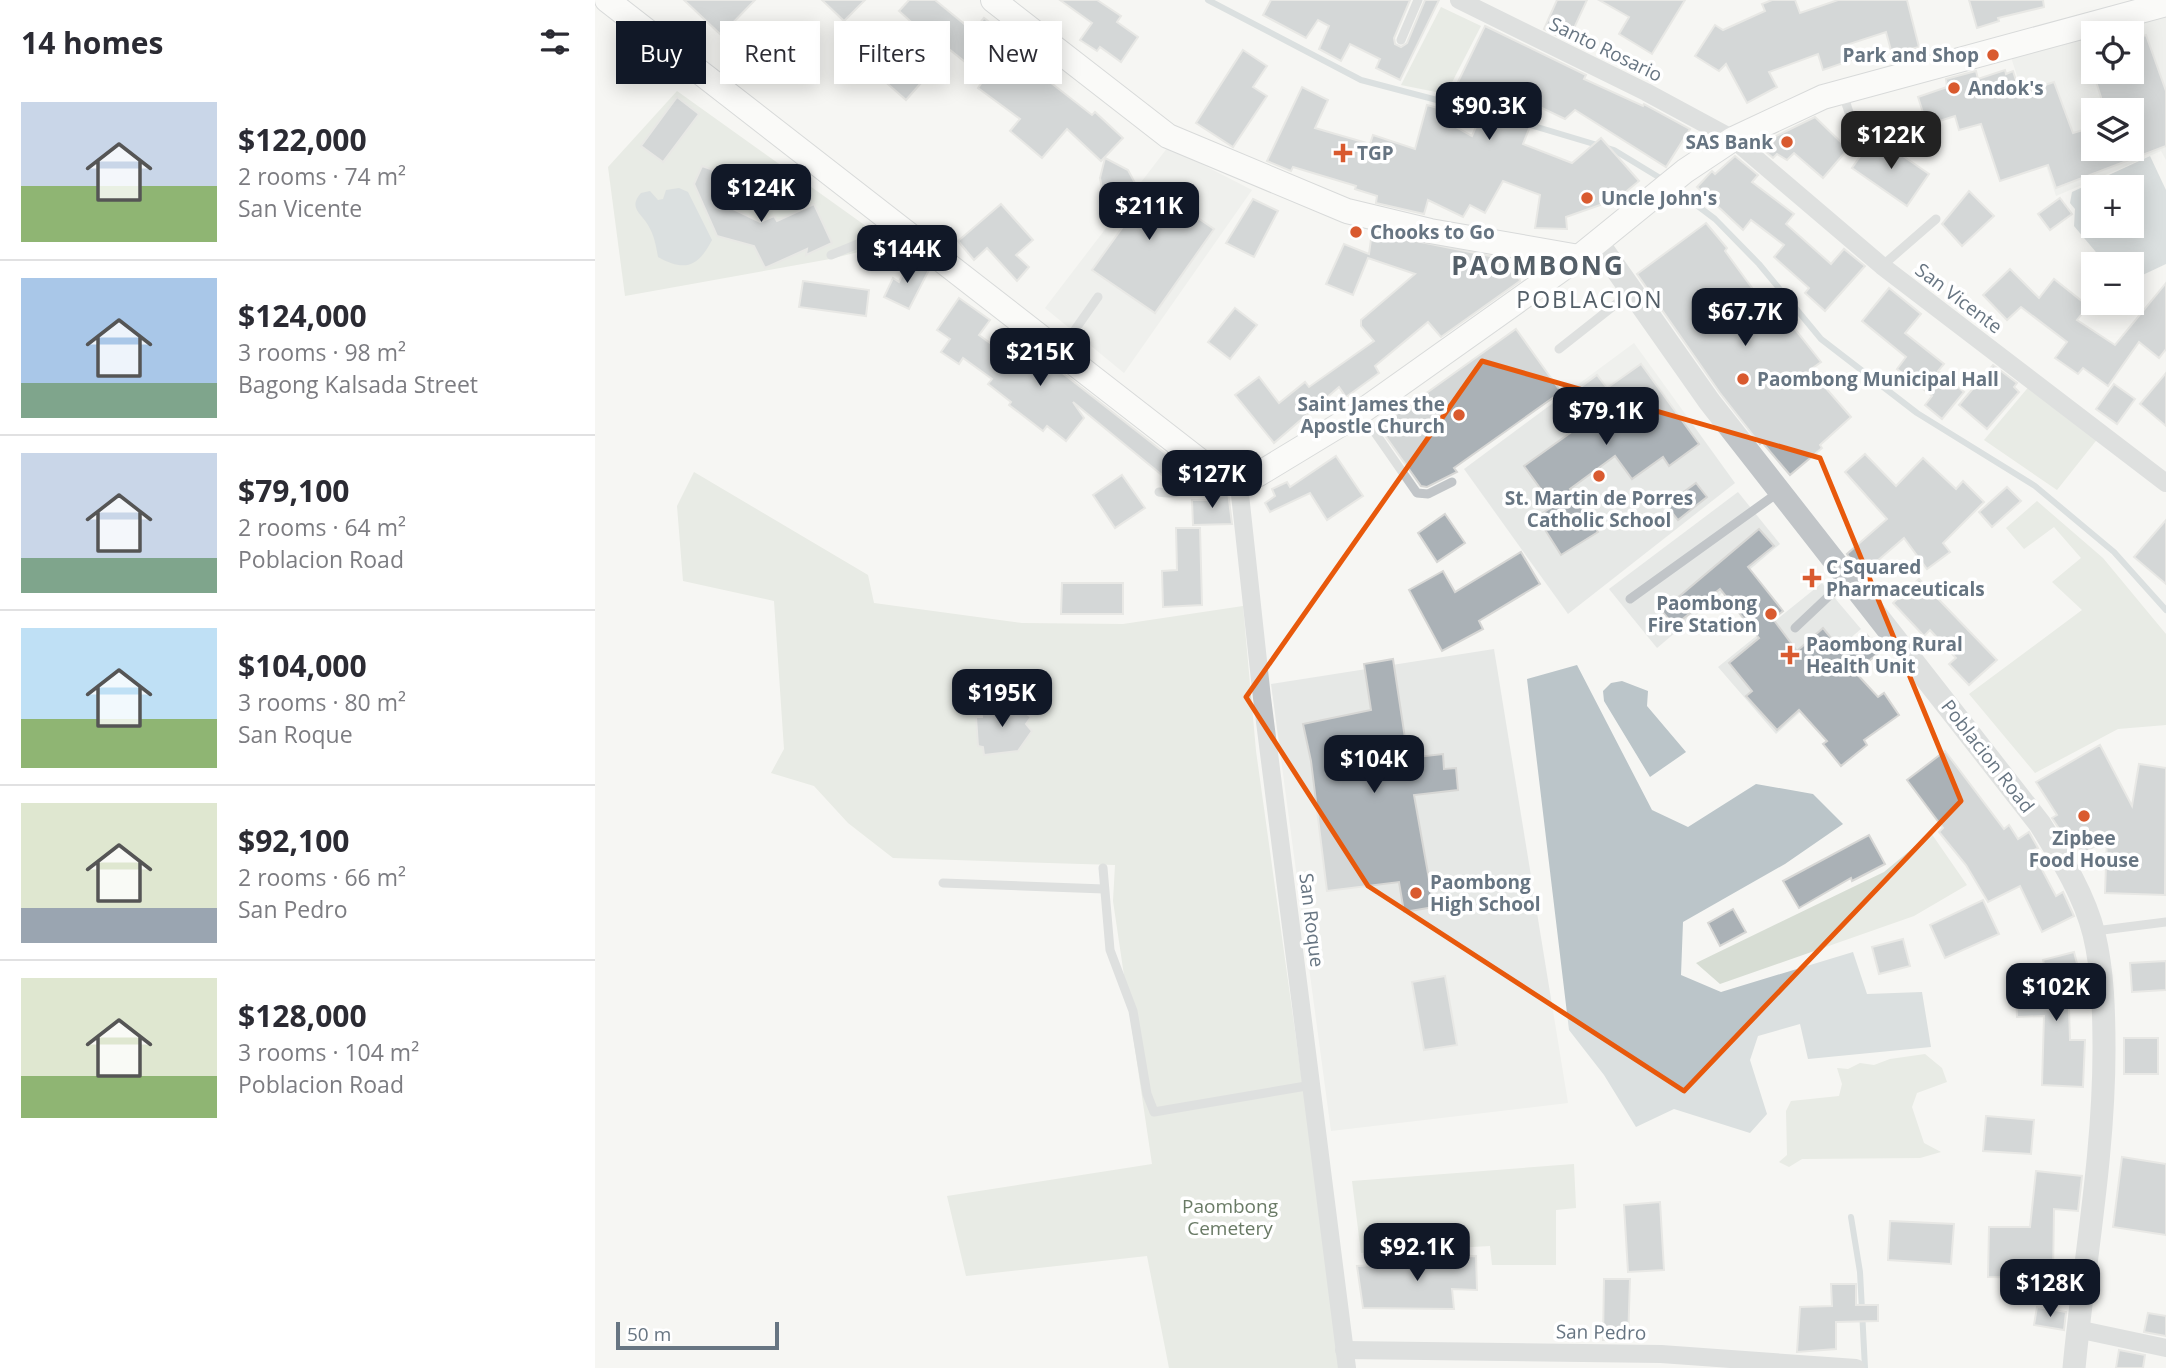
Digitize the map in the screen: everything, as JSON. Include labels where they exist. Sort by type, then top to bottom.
[{"type":"main road","points":[[993,0],[1168,136],[1347,211],[1430,231],[1589,250]]},
{"type":"main road","points":[[620,7],[1200,461],[1226,475],[1238,476],[1257,475],[1361,412],[1589,250],[1685,171],[1733,139],[1823,97],[2164,7]]},
{"type":"street","name":"Santo Rosario","points":[[1459,0],[1646,92],[1733,139]]},
{"type":"street","name":"San Vicente","points":[[1733,139],[1882,266],[2166,483]]},
{"type":"street","name":"Poblacion Road","points":[[1589,250],[1632,292],[1709,401],[2041,824],[2078,890],[2093,931],[2103,986],[2104,1083],[2101,1139],[2074,1368]]},
{"type":"street","name":"San Roque","points":[[1238,476],[1262,698],[1313,1085],[1345,1359]]},
{"type":"street","points":[[2077,1329],[2166,1348]]},
{"type":"street","name":"San Pedro","points":[[1345,1359],[1661,1361],[1856,1368]]},
{"type":"lane","points":[[1401,40],[1418,0]]},
{"type":"lane","points":[[1842,92],[1857,137]]},
{"type":"lane","points":[[1882,266],[1936,219]]},
{"type":"lane","points":[[831,255],[899,227]]},
{"type":"lane","points":[[1559,349],[1632,292]]},
{"type":"lane","points":[[1059,353],[1097,297]]},
{"type":"lane","points":[[1361,412],[1417,493],[1428,494],[1452,482]]},
{"type":"lane","points":[[1159,492],[1181,494],[1188,489],[1200,461]]},
{"type":"lane","points":[[1630,599],[1781,490]]},
{"type":"lane","points":[[1795,628],[1849,577]]},
{"type":"lane","points":[[1103,869],[1110,950],[1133,1010],[1147,1094],[1154,1112],[1313,1085]]},
{"type":"lane","points":[[943,883],[1104,888]]},
{"type":"lane","points":[[2093,931],[2166,922]]},
{"type":"highlighted area","points":[[1482,361],[1820,458],[1961,801],[1684,1091],[1368,886],[1246,697]]},
{"type":"shaded area","points":[[2166,15],[2166,160],[2161,151],[2144,158],[2144,98],[2081,98],[2081,161],[2138,161],[2105,175],[2081,175],[2081,185],[2056,196],[2010,54],[2081,36],[2081,84],[2144,84],[2142,21]]},
{"type":"shaded area","points":[[1168,147],[1252,190],[1124,373],[1045,308]]},
{"type":"shaded area","points":[[2150,156],[2166,190],[2166,264],[2144,274],[2144,252],[2096,252],[2084,238],[2144,238],[2144,175],[2109,175]]},
{"type":"shaded area","points":[[679,188],[688,192],[712,240],[696,261],[683,265],[658,257],[652,233],[636,207],[641,193],[650,191],[658,200],[663,199],[666,190]]},
{"type":"shaded area","points":[[2081,188],[2081,234],[2074,226],[2075,209],[2070,203],[2072,192]]},
{"type":"shaded area","name":"St. Martin de Porres Catholic School","points":[[1634,343],[1735,483],[1568,614],[1464,469]]},
{"type":"shaded area","points":[[1738,492],[1780,544],[1657,648],[1609,589]]},
{"type":"shaded area","name":"Paombong Rural Health Unit","points":[[1822,583],[1861,629],[1841,646],[1854,663],[1776,734],[1718,667]]},
{"type":"shaded area","name":"Paombong High School","points":[[1494,649],[1568,1103],[1331,1131],[1271,684]]},
{"type":"shaded area","points":[[1577,665],[1652,810],[1688,827],[1756,784],[1813,794],[1843,824],[1785,864],[1683,922],[1681,975],[1721,992],[1853,952],[1867,994],[1922,992],[1931,1047],[1808,1059],[1800,1024],[1758,1036],[1750,1060],[1767,1114],[1750,1133],[1674,1109],[1636,1127],[1604,1075],[1569,1030],[1527,679]]},
{"type":"shaded area","points":[[1622,681],[1648,691],[1647,706],[1686,752],[1650,777],[1604,701],[1603,691],[1611,683]]},
{"type":"green space","points":[[1441,7],[1481,26],[1446,94],[1401,85]]},
{"type":"green space","points":[[677,91],[891,244],[830,259],[625,296],[608,167]]},
{"type":"green space","points":[[2031,384],[2099,437],[2057,490],[1984,440]]},
{"type":"green space","name":"Paombong Cemetery","points":[[694,472],[868,575],[874,603],[1022,623],[1123,624],[1243,606],[1256,751],[1342,1368],[1169,1368],[1147,1256],[966,1276],[947,1196],[1152,1164],[1113,901],[1115,865],[893,858],[848,823],[814,786],[771,773],[784,749],[774,601],[683,581],[677,506]]},
{"type":"green space","points":[[2037,501],[2103,558],[2166,634],[2166,725],[2118,729],[2035,773],[1969,694],[2082,610],[2052,582],[2081,558],[2054,527],[2024,549],[2006,528]]},
{"type":"green space","points":[[1931,833],[1967,885],[1914,916],[1720,984],[1696,963],[1884,872]]},
{"type":"green space","points":[[1925,1054],[1942,1068],[1947,1082],[1917,1093],[1912,1107],[1924,1143],[1941,1152],[1920,1158],[1802,1159],[1789,1167],[1779,1162],[1787,1155],[1786,1111],[1791,1101],[1839,1096],[1842,1084],[1837,1068],[1848,1069],[1860,1063],[1874,1065],[1890,1059]]},
{"type":"green space","points":[[1574,1164],[1576,1208],[1556,1210],[1556,1265],[1492,1265],[1490,1246],[1361,1253],[1352,1181]]},
{"type":"building","points":[[684,0],[755,0],[735,21],[720,21],[720,34]]},
{"type":"building","points":[[822,0],[865,0],[844,21]]},
{"type":"building","points":[[909,0],[935,0],[964,24],[964,61],[950,50],[950,21],[910,21],[899,11]]},
{"type":"building","points":[[1060,0],[1097,0],[1121,16],[1117,22],[1138,37],[1121,62],[1100,47],[1097,51],[1080,40],[1092,23]]},
{"type":"building","points":[[1271,0],[1410,0],[1394,38],[1395,44],[1401,47],[1407,43],[1425,0],[1439,0],[1400,80],[1376,68],[1380,59],[1350,44],[1341,61],[1319,49],[1329,26],[1318,20],[1306,38],[1263,15]]},
{"type":"building","points":[[1557,0],[1587,0],[1568,41],[1544,29]]},
{"type":"building","points":[[1599,0],[1685,0],[1652,54],[1619,34],[1629,17]]},
{"type":"building","points":[[1772,0],[1795,0],[1800,13],[1838,0],[1907,0],[1919,47],[1892,54],[1886,32],[1846,45],[1852,60],[1823,70],[1818,54],[1769,72],[1777,87],[1747,103],[1726,64],[1719,71],[1695,56],[1715,25],[1723,30],[1765,11],[1762,4]]},
{"type":"building","points":[[1969,0],[2043,0],[2044,7],[1998,18],[1999,21],[1977,28]]},
{"type":"building","points":[[1485,26],[1586,75],[1584,79],[1643,106],[1644,104],[1690,129],[1666,167],[1575,110],[1565,119],[1538,106],[1523,144],[1572,163],[1601,138],[1639,181],[1617,199],[1566,217],[1567,229],[1535,228],[1540,195],[1503,181],[1485,213],[1470,205],[1463,217],[1428,200],[1424,214],[1376,203],[1377,196],[1355,189],[1356,186],[1293,167],[1291,171],[1267,161],[1302,87],[1328,100],[1315,128],[1370,144],[1373,135],[1415,149],[1427,105],[1445,110],[1442,119],[1472,136],[1487,101],[1456,86]]},
{"type":"building","points":[[2146,35],[2166,91],[2166,146],[2144,154],[2144,98],[2101,98],[2097,84],[2144,84]]},
{"type":"building","points":[[1243,50],[1267,66],[1253,87],[1267,96],[1233,147],[1196,123]]},
{"type":"building","points":[[2005,70],[2006,74],[2013,71],[2020,93],[2054,82],[2073,133],[2081,131],[2081,161],[2127,161],[2090,175],[2081,175],[2081,178],[2056,188],[2048,165],[2000,181],[1981,124],[1959,130],[1955,116],[1927,125],[1918,97],[1947,87],[1946,79],[1976,71],[1978,79]]},
{"type":"building","points":[[888,84],[920,84],[906,100]]},
{"type":"building","points":[[981,84],[1052,84],[1092,115],[1095,112],[1123,138],[1101,161],[1067,129],[1042,158],[1010,131],[1020,119],[978,88]]},
{"type":"building","points":[[677,97],[699,114],[663,162],[641,146]]},
{"type":"building","points":[[1815,117],[1848,149],[1823,178],[1794,153],[1787,160],[1777,154],[1773,158],[1758,145]]},
{"type":"building","points":[[1874,136],[1929,174],[1907,206],[1852,168]]},
{"type":"building","points":[[1735,156],[1758,175],[1752,182],[1794,214],[1786,224],[1831,264],[1844,249],[1865,266],[1825,311],[1805,293],[1809,288],[1774,257],[1784,245],[1751,220],[1743,230],[1697,187],[1712,171],[1715,174]]},
{"type":"building","points":[[1105,158],[1128,170],[1143,198],[1151,186],[1214,229],[1155,313],[1092,270],[1142,200],[1111,195],[1102,189],[1100,178]]},
{"type":"building","points":[[702,166],[728,175],[723,193],[731,208],[760,222],[774,216],[777,221],[814,204],[832,243],[806,255],[807,249],[765,268],[754,246],[717,236],[694,184]]},
{"type":"building","points":[[1969,191],[1994,216],[1962,246],[1942,224]]},
{"type":"building","points":[[2060,198],[2072,214],[2050,230],[2038,214]]},
{"type":"building","points":[[1253,199],[1278,211],[1254,257],[1226,243]]},
{"type":"building","points":[[1001,204],[1033,240],[1016,255],[1029,267],[1017,281],[987,248],[974,260],[958,241]]},
{"type":"building","points":[[1706,223],[1727,248],[1725,251],[1758,296],[1764,290],[1821,362],[1810,370],[1851,417],[1820,445],[1822,448],[1790,475],[1762,442],[1760,444],[1720,393],[1637,274]]},
{"type":"building","points":[[1372,232],[1514,261],[1520,281],[1441,337],[1428,322],[1375,366],[1379,373],[1346,397],[1339,387],[1274,443],[1235,395],[1259,377],[1279,403],[1305,382],[1309,387],[1374,341],[1361,326],[1361,320],[1415,274],[1368,258],[1353,295],[1326,284],[1344,244],[1369,254]]},
{"type":"building","points":[[909,260],[929,270],[909,309],[884,297],[893,278],[899,282]]},
{"type":"building","points":[[2010,269],[2039,298],[2054,279],[2081,300],[2081,315],[2077,320],[2115,345],[2140,315],[2144,315],[2144,310],[2166,283],[2166,349],[2159,358],[2139,342],[2108,386],[2083,368],[2078,374],[2055,358],[2067,342],[2021,307],[2007,320],[1983,295]]},
{"type":"building","points":[[803,281],[869,290],[866,316],[799,307]]},
{"type":"building","points":[[1889,288],[1921,314],[1905,333],[1944,364],[1938,371],[1964,392],[1942,419],[1925,405],[1932,396],[1897,369],[1906,357],[1862,321]]},
{"type":"building","points":[[959,298],[990,320],[979,335],[1030,372],[1042,357],[1180,465],[1168,480],[1073,402],[1084,418],[1066,441],[1047,426],[1043,431],[1009,405],[1011,402],[988,384],[992,379],[963,358],[959,364],[941,352],[950,339],[937,330]]},
{"type":"building","points":[[1235,308],[1257,325],[1230,359],[1208,342]]},
{"type":"building","name":"Saint James the Apostle Church","points":[[1516,329],[1561,392],[1454,468],[1457,472],[1427,487],[1421,486],[1379,427]]},
{"type":"building","points":[[1641,364],[1699,444],[1669,466],[1663,457],[1632,479],[1615,456],[1570,489],[1598,532],[1561,555],[1537,517],[1553,506],[1524,466],[1577,428],[1559,403],[1597,375],[1607,388]]},
{"type":"building","points":[[1993,365],[2017,383],[2014,387],[2019,392],[1987,429],[1959,405]]},
{"type":"building","points":[[2166,373],[2166,426],[2140,404]]},
{"type":"building","points":[[2114,384],[2135,399],[2117,424],[2096,409]]},
{"type":"building","points":[[1865,454],[1896,486],[1923,458],[1956,489],[1963,481],[1984,502],[1943,543],[1950,552],[1927,569],[1904,538],[1862,574],[1847,554],[1887,519],[1845,472]]},
{"type":"building","points":[[1336,456],[1363,496],[1327,520],[1310,493],[1270,512],[1265,503],[1275,496],[1272,489],[1287,482],[1290,487]]},
{"type":"building","points":[[1122,475],[1145,508],[1115,528],[1093,495]]},
{"type":"building","points":[[1696,483],[1707,497],[1678,520],[1666,505]]},
{"type":"building","points":[[2007,487],[2021,501],[1992,527],[1979,512]]},
{"type":"building","points":[[1207,492],[1228,492],[1232,524],[1193,525],[1192,500],[1207,500]]},
{"type":"building","points":[[1445,514],[1465,543],[1437,562],[1418,533]]},
{"type":"building","points":[[2166,520],[2166,584],[2134,557]]},
{"type":"building","points":[[1176,528],[1200,528],[1202,605],[1163,607],[1162,571],[1177,570]]},
{"type":"building","points":[[1759,529],[1774,546],[1748,567],[1783,611],[1773,619],[1797,651],[1823,628],[1844,654],[1867,635],[1880,652],[1855,672],[1878,697],[1884,693],[1899,715],[1864,740],[1867,745],[1841,766],[1823,744],[1827,741],[1799,710],[1777,730],[1746,696],[1752,691],[1729,663],[1759,638],[1720,589],[1674,626],[1662,611]]},
{"type":"building","points":[[1521,552],[1540,584],[1479,621],[1483,629],[1442,651],[1409,590],[1443,571],[1455,592]]},
{"type":"building","points":[[1919,579],[1997,660],[1969,685],[1949,664],[1956,658],[1930,630],[1924,636],[1893,603]]},
{"type":"building","points":[[1062,583],[1123,583],[1123,614],[1061,614]]},
{"type":"building","points":[[1393,659],[1408,758],[1443,754],[1444,769],[1456,768],[1458,790],[1414,795],[1434,907],[1404,912],[1399,882],[1327,891],[1311,761],[1303,724],[1371,710],[1364,664]]},
{"type":"building","points":[[1011,703],[1031,717],[1026,724],[1032,731],[1018,751],[984,755],[983,747],[978,746],[976,717],[982,717],[981,706]]},
{"type":"building","points":[[2100,745],[2132,806],[2139,764],[2166,768],[2165,895],[2105,893],[2107,838],[2083,854],[2070,833],[2064,836],[2052,818],[2057,815],[2036,782]]},
{"type":"building","points":[[1945,751],[2004,829],[2009,825],[2018,839],[2029,832],[2038,848],[2032,851],[2056,896],[2063,892],[2074,916],[2042,932],[2020,886],[1988,902],[1966,865],[1939,832],[1943,828],[1907,780]]},
{"type":"building","points":[[1869,835],[1885,864],[1852,881],[1851,878],[1799,908],[1783,881]]},
{"type":"building","points":[[1983,900],[1999,934],[1945,958],[1930,925]]},
{"type":"building","points":[[1733,909],[1746,932],[1720,946],[1708,923]]},
{"type":"building","points":[[1903,939],[1910,966],[1879,974],[1872,947]]},
{"type":"building","points":[[2074,952],[2080,975],[2068,978],[2070,1040],[2085,1040],[2083,1087],[2042,1085],[2044,1016],[2017,1017],[2016,989],[2050,988],[2043,960]]},
{"type":"building","points":[[2166,961],[2166,990],[2132,992],[2130,963]]},
{"type":"building","points":[[1445,976],[1457,1045],[1424,1050],[1412,982]]},
{"type":"building","points":[[2124,1038],[2158,1038],[2158,1074],[2124,1074]]},
{"type":"building","points":[[1986,1116],[2034,1120],[2031,1154],[1983,1151]]},
{"type":"building","points":[[2122,1157],[2166,1164],[2166,1235],[2113,1227]]},
{"type":"building","points":[[2036,1171],[2082,1176],[2078,1211],[2054,1209],[2053,1278],[1988,1277],[1989,1227],[2030,1227]]},
{"type":"building","points":[[1660,1202],[1664,1270],[1628,1272],[1624,1205]]},
{"type":"building","points":[[1890,1221],[1954,1224],[1951,1264],[1888,1260]]},
{"type":"building","points":[[1476,1256],[1477,1290],[1452,1289],[1454,1309],[1363,1308],[1357,1266],[1409,1263],[1412,1257]]},
{"type":"building","points":[[1604,1279],[1630,1279],[1628,1340],[1603,1340]]},
{"type":"building","points":[[1831,1284],[1856,1284],[1856,1305],[1878,1305],[1878,1321],[1836,1322],[1836,1349],[1797,1352],[1800,1307],[1832,1306]]},
{"type":"building","points":[[2037,1307],[2066,1312],[2064,1330],[2034,1325]]},
{"type":"building","points":[[2148,1313],[2166,1316],[2166,1336],[2144,1332]]},
{"type":"building","points":[[2119,1350],[2145,1355],[2143,1368],[2116,1368]]},
{"type":"waterway","points":[[1208,0],[1361,80],[1490,114]]},
{"type":"waterway","points":[[1524,123],[1614,150],[1665,181]]},
{"type":"waterway","points":[[1674,188],[1715,219],[1759,264],[1821,339],[1917,413],[2035,486],[2114,552],[2166,610]]},
{"type":"waterway","points":[[1851,1217],[1860,1272],[1865,1368]]},
{"type":"place","name":"Park and Shop","points":[[1993,55]]},
{"type":"place","name":"Andok's","points":[[1954,88]]},
{"type":"place","name":"SAS Bank","points":[[1787,142]]},
{"type":"place","name":"TGP","points":[[1343,153]]},
{"type":"place","name":"Uncle John's","points":[[1587,198]]},
{"type":"place","name":"Chooks to Go","points":[[1356,232]]},
{"type":"place","name":"Paombong Municipal Hall","points":[[1743,379]]},
{"type":"place","name":"Saint James the Apostle Church","points":[[1459,415]]},
{"type":"place","name":"St. Martin de Porres Catholic School","points":[[1599,476]]},
{"type":"place","name":"C Squared Pharmaceuticals","points":[[1812,578]]},
{"type":"place","name":"Paombong Fire Station","points":[[1771,614]]},
{"type":"place","name":"Paombong Rural Health Unit","points":[[1790,655]]},
{"type":"place","name":"Zipbee Food House","points":[[2084,816]]},
{"type":"place","name":"Paombong High School","points":[[1416,893]]},
{"type":"district","name":"PAOMBONG","points":[[1538,265]]},
{"type":"district","name":"POBLACION","points":[[1590,299]]}]
